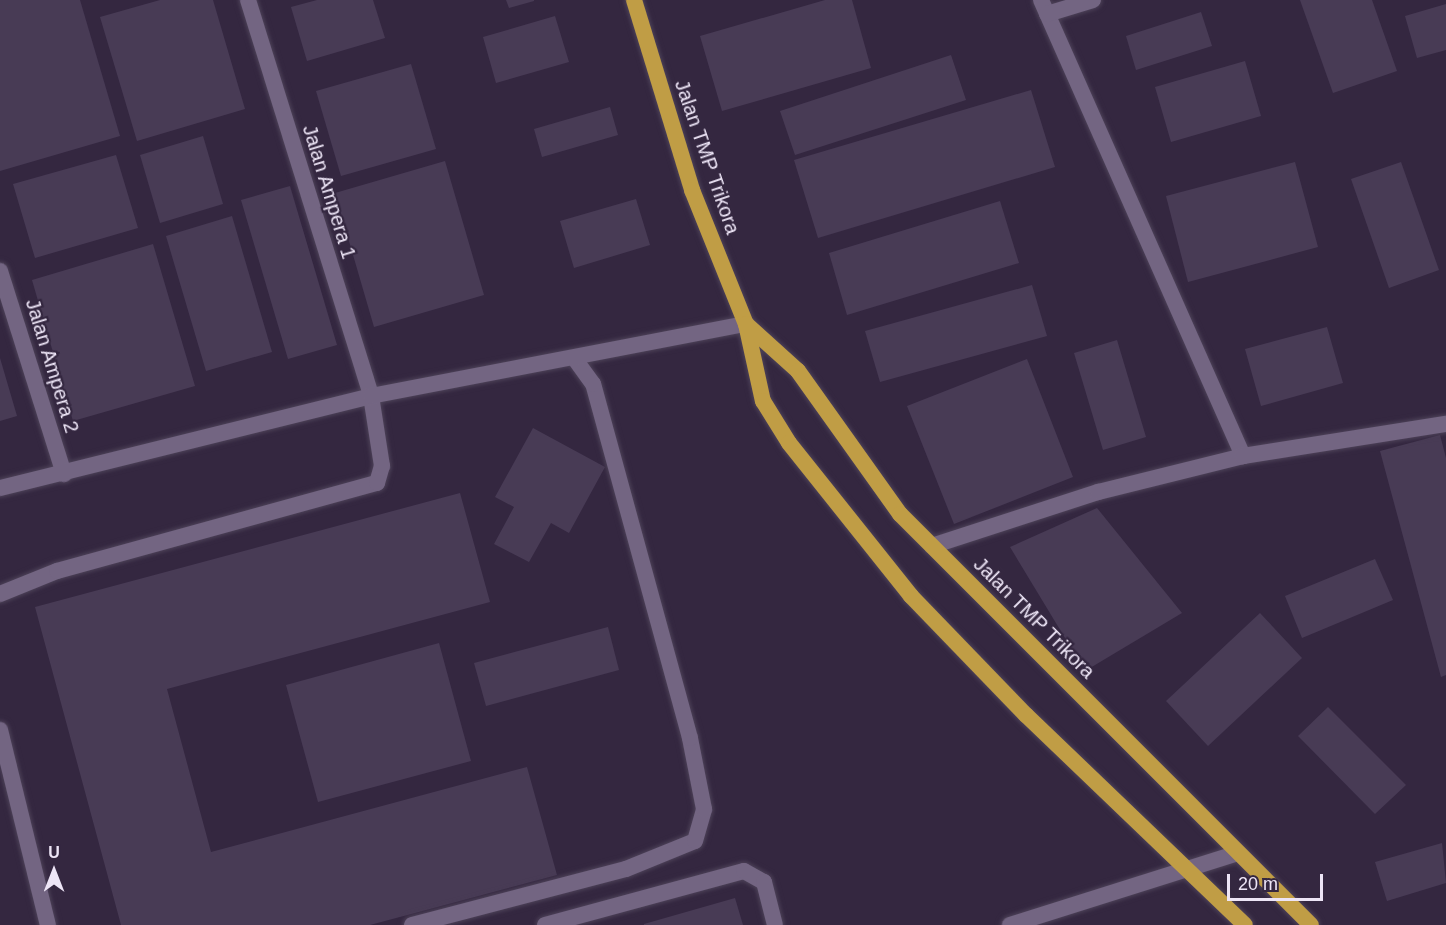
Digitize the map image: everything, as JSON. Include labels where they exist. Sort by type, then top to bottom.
[{"type":"highway","name":"Jalan TMP Trikora","points":[[634,0],[692,190],[746,324],[763,401],[838,509],[910,596],[1186,870],[1245,925]]},
{"type":"highway","name":"Jalan TMP Trikora","points":[[746,324],[798,372],[900,514],[1311,925]]},
{"type":"street","name":"Jalan Ampera 1","points":[[0,594],[57,572],[377,483],[382,466],[371,396],[248,0]]},
{"type":"street","points":[[1093,0],[1044,7],[1243,456]]},
{"type":"street","name":"Jalan Ampera 2","points":[[0,271],[64,474]]},
{"type":"street","points":[[0,488],[64,474],[371,396],[575,359],[746,324]]},
{"type":"street","points":[[412,925],[626,869],[695,842],[704,809],[690,738],[593,384],[575,359]]},
{"type":"street","points":[[932,546],[1098,492],[1243,456],[1446,424]]},
{"type":"street","points":[[0,730],[4,765],[48,925]]},
{"type":"street","points":[[1010,925],[1239,853]]},
{"type":"street","points":[[545,925],[744,872],[764,882],[775,925]]},
{"type":"building","points":[[0,0],[80,0],[120,136],[0,171]]},
{"type":"building","points":[[160,0],[213,0],[245,109],[137,141],[100,17]]},
{"type":"building","points":[[317,0],[373,0],[385,38],[307,61],[291,7]]},
{"type":"building","points":[[506,0],[534,0],[534,1],[509,8]]},
{"type":"building","points":[[825,0],[852,0],[871,68],[722,111],[700,36]]},
{"type":"building","points":[[1300,0],[1372,0],[1397,71],[1333,93]]},
{"type":"building","points":[[1446,4],[1446,50],[1417,58],[1405,16]]},
{"type":"building","points":[[1201,12],[1212,46],[1136,70],[1126,36]]},
{"type":"building","points":[[555,16],[569,62],[496,83],[483,37]]},
{"type":"building","points":[[951,55],[966,100],[795,155],[780,111]]},
{"type":"building","points":[[1245,61],[1261,116],[1171,142],[1155,87]]},
{"type":"building","points":[[411,64],[436,149],[341,176],[316,91]]},
{"type":"building","points":[[1031,90],[1055,167],[818,238],[794,160]]},
{"type":"building","points":[[610,107],[618,135],[542,157],[534,129]]},
{"type":"building","points":[[203,136],[223,204],[160,223],[140,155]]},
{"type":"building","points":[[116,155],[138,228],[35,258],[13,184]]},
{"type":"building","points":[[445,161],[484,295],[374,327],[335,193]]},
{"type":"building","points":[[1295,162],[1318,247],[1188,282],[1166,196]]},
{"type":"building","points":[[1401,162],[1439,270],[1389,288],[1351,179]]},
{"type":"building","points":[[290,186],[337,345],[288,359],[241,200]]},
{"type":"building","points":[[636,199],[650,245],[574,268],[560,221]]},
{"type":"building","points":[[1000,201],[1019,263],[847,315],[829,253]]},
{"type":"building","points":[[232,216],[272,352],[206,371],[166,236]]},
{"type":"building","points":[[153,244],[195,386],[73,421],[32,280]]},
{"type":"building","points":[[1032,285],[1047,336],[880,382],[865,331]]},
{"type":"building","points":[[1327,327],[1343,383],[1261,406],[1245,349]]},
{"type":"building","points":[[1117,340],[1146,437],[1103,450],[1074,353]]},
{"type":"building","points":[[0,358],[17,416],[0,421]]},
{"type":"building","points":[[1027,359],[1073,477],[954,524],[907,406]]},
{"type":"building","points":[[533,428],[605,467],[569,533],[551,523],[529,562],[494,544],[514,507],[495,497]]},
{"type":"building","points":[[1440,435],[1446,458],[1446,675],[1441,677],[1380,451]]},
{"type":"building","points":[[460,493],[490,602],[167,689],[211,852],[527,767],[557,875],[370,925],[121,925],[35,607]]},
{"type":"building","points":[[1097,508],[1182,613],[1085,671],[1010,547]]},
{"type":"building","points":[[1375,559],[1393,600],[1302,638],[1285,596]]},
{"type":"building","points":[[1260,613],[1302,658],[1208,746],[1166,701]]},
{"type":"building","points":[[608,627],[619,670],[486,706],[474,663]]},
{"type":"building","points":[[439,643],[471,761],[318,802],[286,685]]},
{"type":"building","points":[[1328,707],[1406,785],[1375,814],[1298,736]]},
{"type":"building","points":[[1442,843],[1446,883],[1387,901],[1375,862]]},
{"type":"building","points":[[735,898],[743,925],[644,925],[644,924]]}]
